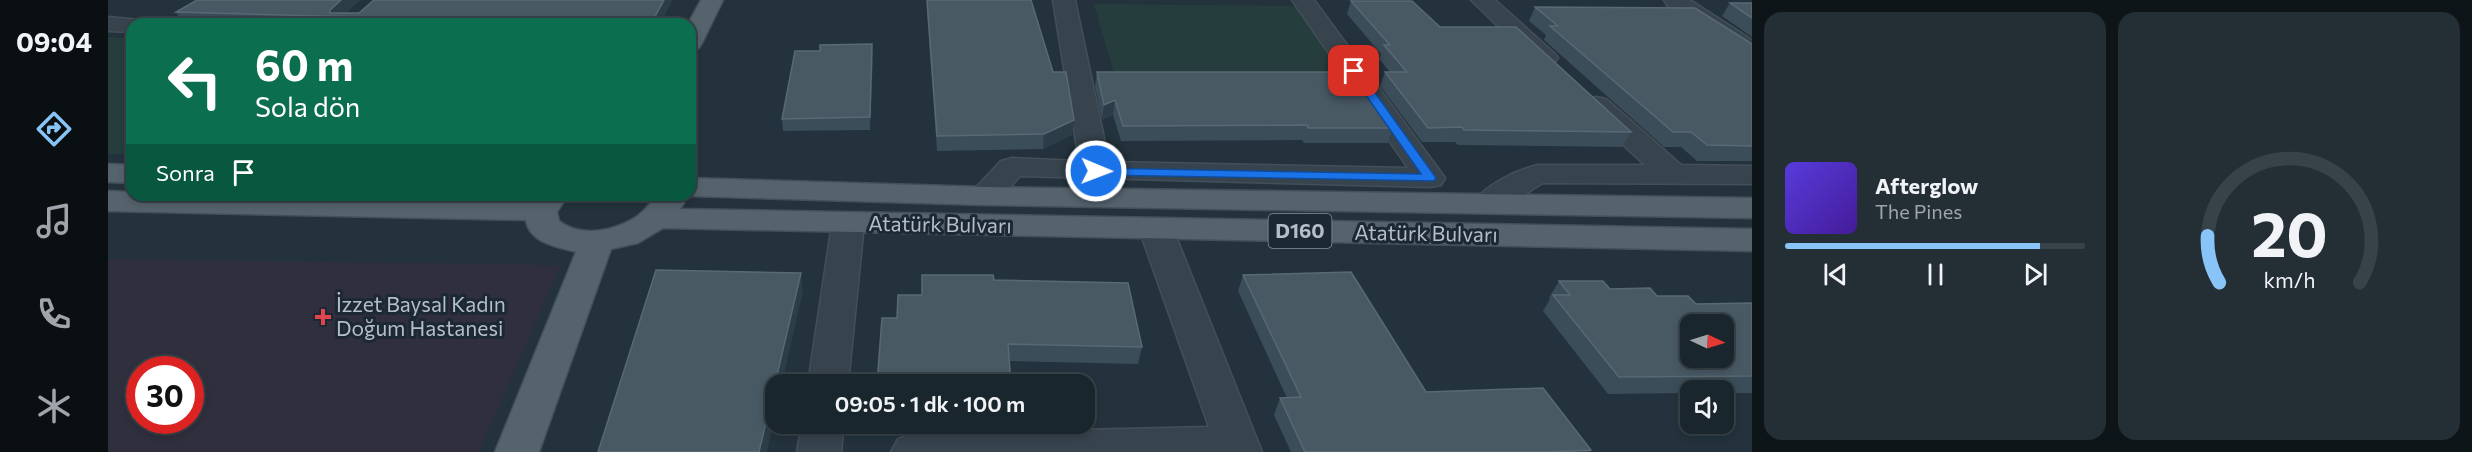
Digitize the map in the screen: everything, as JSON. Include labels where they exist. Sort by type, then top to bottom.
[{"type":"main road","points":[[696,31],[712,0]]},
{"type":"main road","points":[[108,174],[126,174]]},
{"type":"main road","name":"Atatürk Bulvarı","points":[[696,187],[984,196],[1752,208]]},
{"type":"main road","points":[[108,201],[547,203],[542,222],[549,232],[562,239],[582,243],[628,236],[647,226],[663,207]]},
{"type":"main road","name":"Atatürk Bulvarı","points":[[663,207],[848,224],[1752,240]]},
{"type":"main road","points":[[517,452],[597,242]]},
{"type":"street","points":[[1064,0],[1096,171]]},
{"type":"street","points":[[984,196],[1012,167],[1430,178],[1303,0]]},
{"type":"street","points":[[1482,0],[1672,174]]},
{"type":"street","points":[[1675,0],[1752,51]]},
{"type":"street","points":[[108,24],[126,25]]},
{"type":"street","points":[[1488,204],[1514,186],[1538,174],[1752,175]]},
{"type":"street","points":[[829,374],[848,224]]},
{"type":"street","points":[[913,452],[1238,448],[1156,229]]},
{"type":"street","points":[[819,452],[821,434]]},
{"type":"shaded area","name":"İzzet Baysal Kadın Doğum Hastanesi","points":[[108,259],[561,265],[479,452],[108,452]]},
{"type":"green space","points":[[1094,4],[1295,6],[1345,80],[1115,77]]},
{"type":"green space","points":[[108,37],[126,38],[126,154],[108,154]]},
{"type":"building","points":[[197,0],[341,0],[330,10],[330,13],[359,13],[374,0],[664,0],[654,18],[395,18],[176,12]]},
{"type":"building","points":[[927,0],[1031,0],[1053,72],[1066,72],[1074,120],[1044,134],[937,136]]},
{"type":"building","points":[[1351,1],[1412,1],[1440,27],[1516,27],[1631,132],[1428,128],[1385,72],[1407,72],[1384,45],[1390,45]]},
{"type":"building","points":[[1730,3],[1752,3],[1752,18]]},
{"type":"building","points":[[1535,7],[1695,8],[1752,44],[1752,146],[1707,145],[1691,132],[1673,132],[1550,26],[1558,26]]},
{"type":"building","points":[[872,44],[870,117],[782,119],[795,51],[820,51],[820,45]]},
{"type":"building","points":[[1097,72],[1353,72],[1393,128],[1308,128],[1307,125],[1123,126],[1115,100],[1104,105]]},
{"type":"building","points":[[656,270],[801,273],[777,374],[765,374],[765,426],[759,452],[598,452]]},
{"type":"building","points":[[1351,272],[1426,392],[1543,388],[1591,450],[1305,452],[1280,398],[1301,397],[1243,275]]},
{"type":"building","points":[[922,275],[993,275],[994,280],[1128,283],[1142,347],[1008,344],[1010,374],[878,374],[882,318],[897,318],[898,295],[922,295]]},
{"type":"building","points":[[1559,281],[1603,281],[1610,289],[1650,288],[1657,296],[1688,296],[1696,304],[1752,303],[1752,376],[1619,377],[1553,295],[1570,295]]},
{"type":"place","name":"İzzet Baysal Kadın Doğum Hastanesi","points":[[323,317]]},
{"type":"route","points":[[1096,171],[1430,178],[1354,71]]}]
